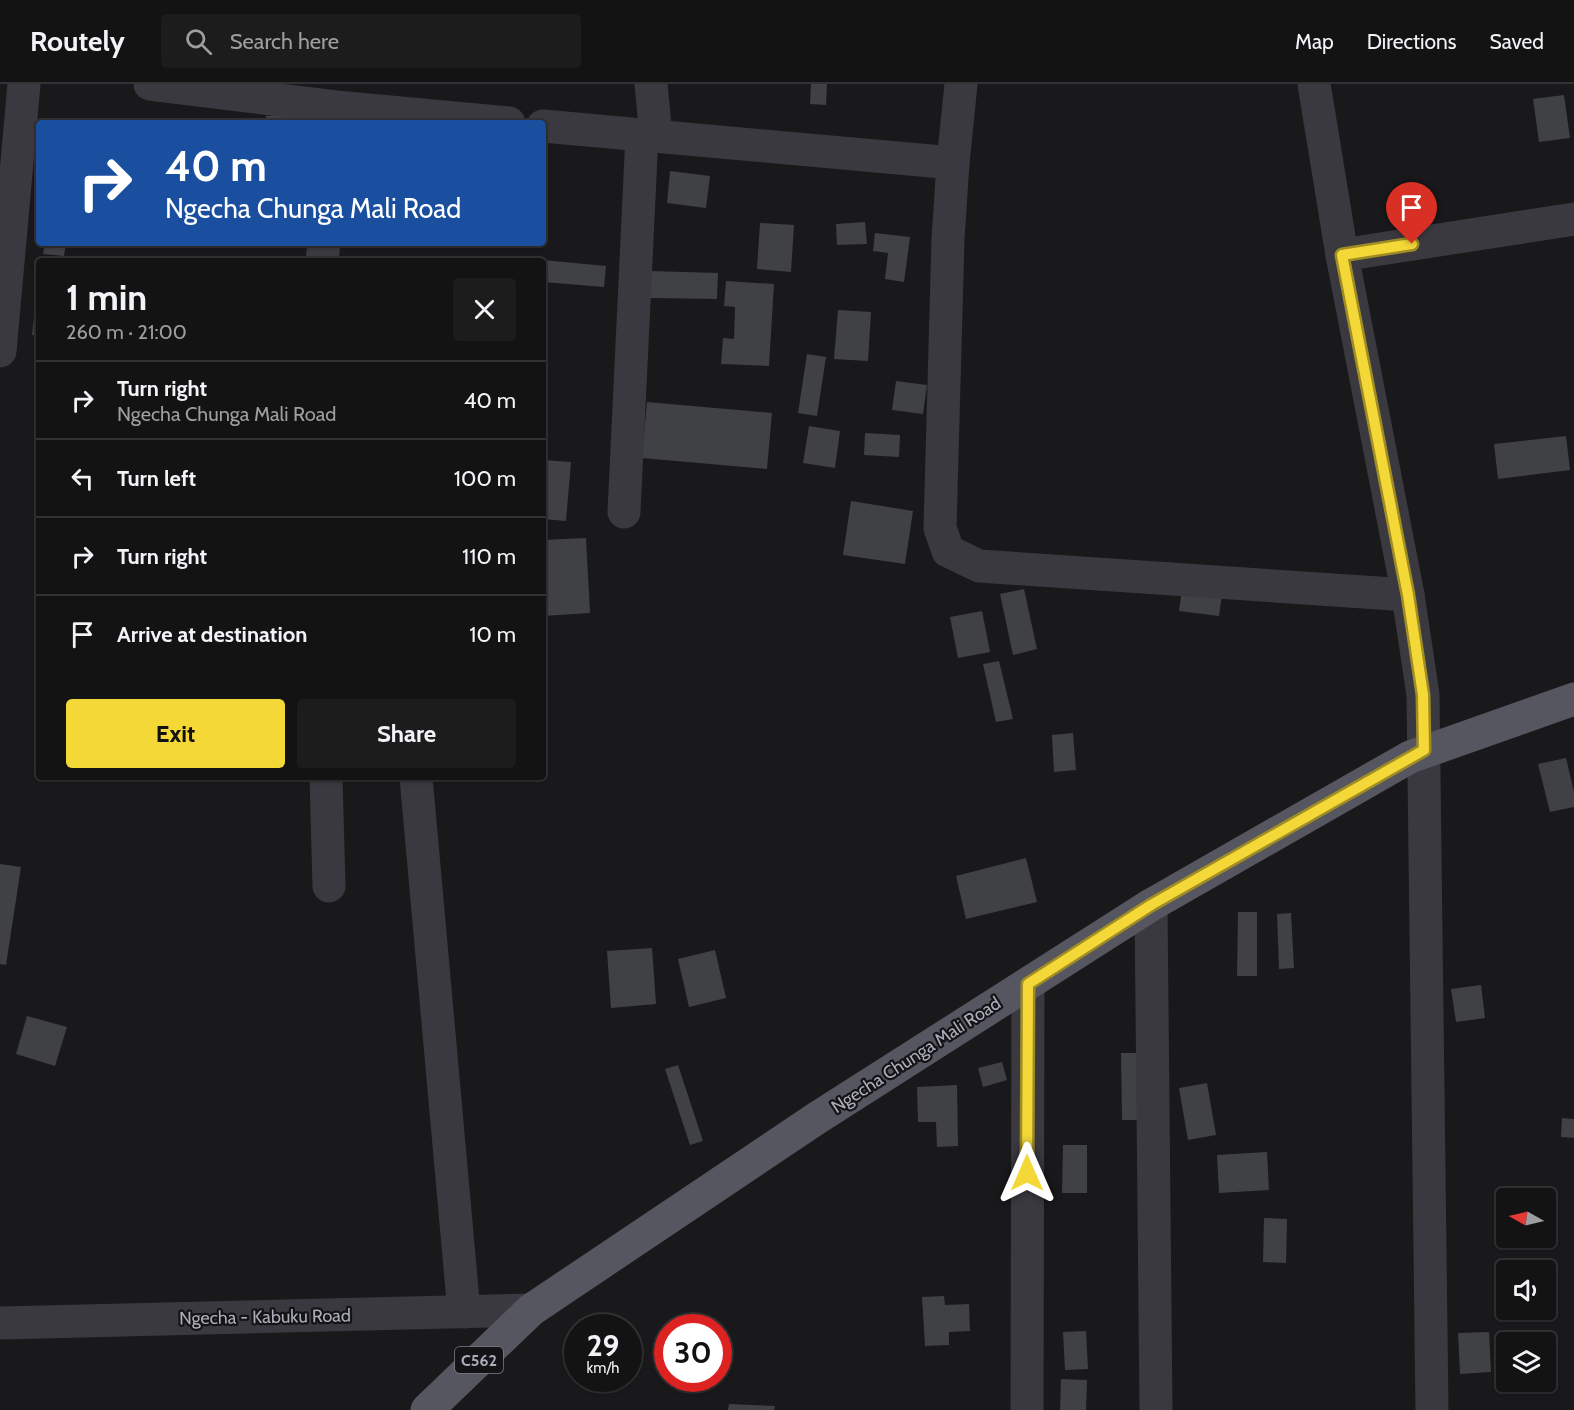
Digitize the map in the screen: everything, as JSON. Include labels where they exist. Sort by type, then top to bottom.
[{"type":"main road","name":"Ngecha Chunga Mali Road","points":[[427,1410],[531,1310],[817,1118],[1151,905],[1417,754],[1574,699]]},
{"type":"street","points":[[0,351],[24,84]]},
{"type":"street","points":[[150,84],[335,115],[444,120]]},
{"type":"street","points":[[624,512],[651,84]]},
{"type":"street","points":[[961,84],[948,239],[940,528],[948,551],[979,566],[1408,595]]},
{"type":"street","points":[[1314,84],[1342,255],[1408,595],[1423,695],[1417,754],[1416,1410]]},
{"type":"street","points":[[546,126],[953,163]]},
{"type":"street","points":[[1342,255],[1574,219]]},
{"type":"street","points":[[1417,754],[1432,1410]]},
{"type":"street","points":[[326,780],[329,886]]},
{"type":"street","points":[[416,780],[464,1312]]},
{"type":"street","points":[[1151,905],[1156,1410]]},
{"type":"street","points":[[1026,1410],[1028,984]]},
{"type":"street","name":"Ngecha - Kabuku Road","points":[[0,1323],[531,1310]]},
{"type":"building","points":[[811,84],[827,84],[826,105],[810,104]]},
{"type":"building","points":[[1564,95],[1570,138],[1539,142],[1533,99]]},
{"type":"building","points":[[307,115],[307,120],[266,120],[266,116]]},
{"type":"building","points":[[670,171],[710,176],[706,208],[667,203]]},
{"type":"building","points":[[865,222],[867,244],[837,245],[836,224]]},
{"type":"building","points":[[760,223],[794,225],[791,272],[757,269]]},
{"type":"building","points":[[875,233],[910,237],[904,282],[885,279],[888,253],[873,251]]},
{"type":"building","points":[[44,246],[66,246],[64,256],[43,254]]},
{"type":"building","points":[[546,260],[606,266],[604,287],[546,282]]},
{"type":"building","points":[[650,271],[718,273],[717,299],[650,298]]},
{"type":"building","points":[[726,281],[774,284],[769,366],[721,364],[723,338],[734,339],[735,307],[724,306]]},
{"type":"building","points":[[36,301],[36,335],[32,335]]},
{"type":"building","points":[[838,310],[871,312],[868,361],[834,359]]},
{"type":"building","points":[[807,354],[826,357],[817,416],[798,413]]},
{"type":"building","points":[[896,381],[927,385],[923,414],[892,410]]},
{"type":"building","points":[[647,402],[772,413],[767,469],[642,458]]},
{"type":"building","points":[[809,426],[840,431],[835,468],[803,463]]},
{"type":"building","points":[[865,433],[900,435],[899,457],[864,455]]},
{"type":"building","points":[[1566,436],[1570,470],[1498,479],[1494,444]]},
{"type":"building","points":[[546,460],[571,462],[566,521],[546,519]]},
{"type":"building","points":[[851,501],[913,511],[905,564],[843,555]]},
{"type":"building","points":[[586,538],[590,613],[546,616],[546,540]]},
{"type":"building","points":[[1024,589],[1037,649],[1013,655],[1000,594]]},
{"type":"building","points":[[1182,589],[1222,594],[1219,616],[1179,611]]},
{"type":"building","points":[[982,611],[990,652],[958,658],[950,617]]},
{"type":"building","points":[[999,661],[1013,719],[996,722],[983,664]]},
{"type":"building","points":[[1073,733],[1076,770],[1054,772],[1052,735]]},
{"type":"building","points":[[1566,758],[1574,792],[1574,807],[1550,812],[1538,764]]},
{"type":"building","points":[[1026,858],[1037,902],[966,919],[956,876]]},
{"type":"building","points":[[0,864],[21,867],[6,965],[0,964]]},
{"type":"building","points":[[1238,912],[1257,912],[1257,976],[1237,976]]},
{"type":"building","points":[[1291,913],[1294,968],[1279,969],[1277,914]]},
{"type":"building","points":[[652,948],[656,1004],[611,1008],[607,951]]},
{"type":"building","points":[[715,950],[726,998],[689,1007],[678,959]]},
{"type":"building","points":[[1481,985],[1485,1018],[1456,1022],[1451,989]]},
{"type":"building","points":[[27,1016],[67,1027],[55,1066],[16,1054]]},
{"type":"building","points":[[1121,1053],[1144,1053],[1144,1120],[1122,1120]]},
{"type":"building","points":[[1002,1062],[1007,1080],[983,1087],[978,1068]]},
{"type":"building","points":[[678,1065],[703,1141],[690,1145],[665,1069]]},
{"type":"building","points":[[1207,1083],[1216,1135],[1188,1140],[1179,1088]]},
{"type":"building","points":[[957,1085],[958,1146],[937,1147],[936,1122],[918,1122],[917,1087]]},
{"type":"building","points":[[1562,1118],[1574,1119],[1574,1138],[1561,1137]]},
{"type":"building","points":[[1063,1145],[1087,1145],[1087,1193],[1062,1193]]},
{"type":"building","points":[[1267,1152],[1269,1190],[1219,1193],[1217,1155]]},
{"type":"building","points":[[1264,1218],[1287,1219],[1286,1263],[1263,1262]]},
{"type":"building","points":[[944,1296],[945,1305],[969,1304],[970,1331],[949,1332],[949,1345],[925,1346],[922,1297]]},
{"type":"building","points":[[1086,1331],[1088,1369],[1065,1370],[1063,1332]]},
{"type":"building","points":[[1489,1332],[1491,1372],[1460,1374],[1458,1333]]},
{"type":"building","points":[[1061,1379],[1087,1380],[1086,1410],[1060,1410]]},
{"type":"building","points":[[729,1404],[775,1406],[774,1410],[728,1410]]},
{"type":"route","points":[[1027,1173],[1028,984],[1151,905],[1424,750],[1423,695],[1408,595],[1342,255],[1412,244]]}]
